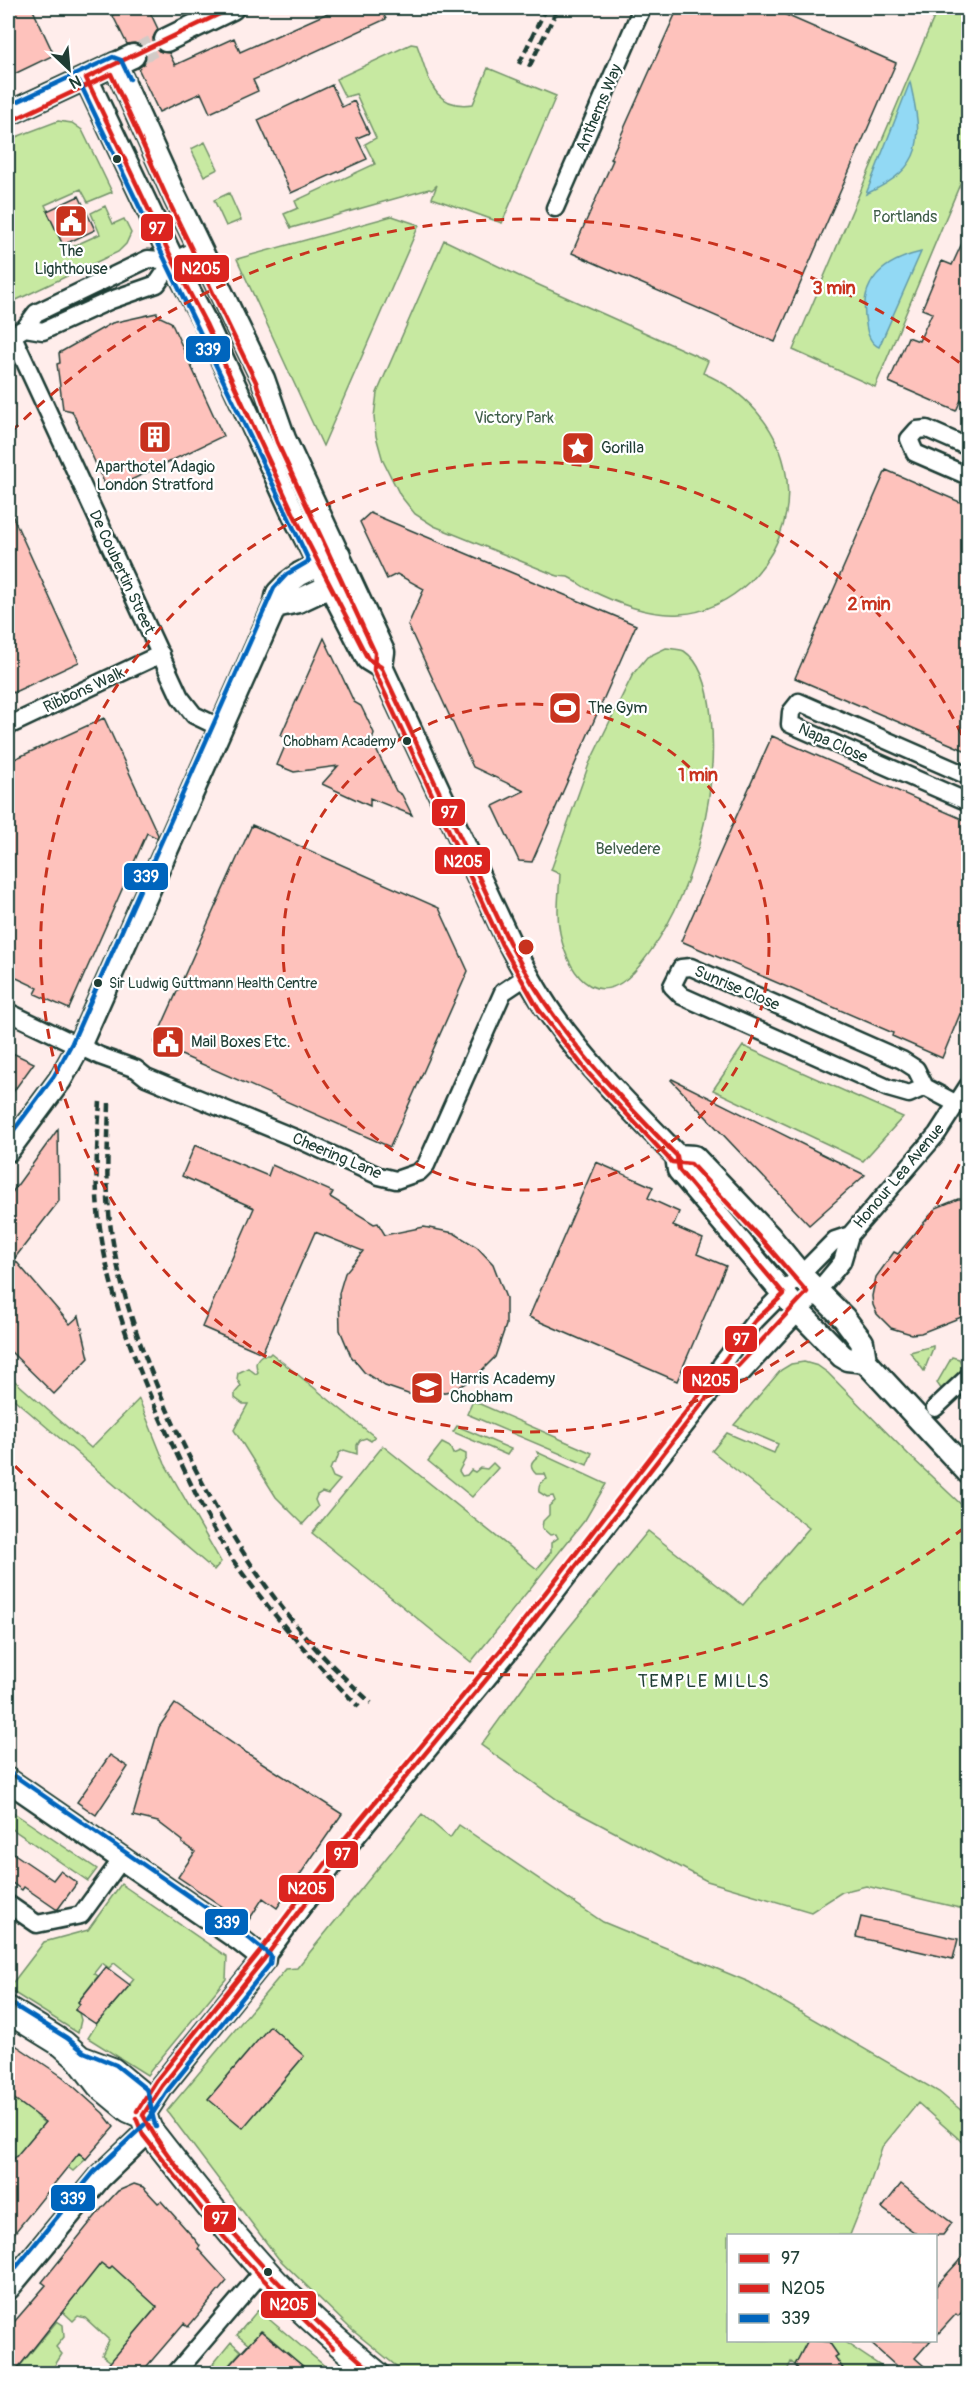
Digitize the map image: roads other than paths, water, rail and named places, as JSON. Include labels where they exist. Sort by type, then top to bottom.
[{"type":"main road","points":[[8,2010],[63,2044],[80,2059],[100,2085],[146,2122],[230,2232],[264,2270],[338,2343],[376,2373]]},
{"type":"street","points":[[166,40],[232,8]]},
{"type":"street","name":"Anthems Way","points":[[555,208],[642,8]]},
{"type":"street","points":[[8,114],[124,60],[200,248],[263,379],[284,439],[339,555],[340,581],[368,659],[381,667],[508,942],[527,976],[552,1015],[582,1053],[677,1156],[679,1170],[784,1294],[842,1356],[847,1359],[865,1361]]},
{"type":"street","points":[[86,78],[173,261],[206,324],[319,564],[340,581]]},
{"type":"street","points":[[15,333],[36,313],[148,260],[173,261],[200,248]]},
{"type":"street","points":[[15,333],[43,331],[111,300],[157,284],[173,261]]},
{"type":"street","name":"De Coubertin Street","points":[[15,333],[160,654],[188,710],[221,728]]},
{"type":"street","points":[[969,447],[927,429],[917,430],[909,440],[915,453],[969,476]]},
{"type":"street","points":[[8,1150],[60,1080],[79,1046],[275,606],[278,593],[300,574],[339,555]]},
{"type":"street","points":[[275,606],[298,602],[340,581]]},
{"type":"street","name":"Ribbons Walk","points":[[8,726],[160,654]]},
{"type":"street","name":"Napa Close","points":[[969,776],[799,702],[791,712],[790,724],[969,802]]},
{"type":"street","name":"Sunrise Close","points":[[925,1087],[909,1094],[888,1088],[681,996],[672,986],[674,978],[681,968],[691,967],[902,1060],[916,1069],[925,1087],[957,1104]]},
{"type":"street","name":"Cheering Lane","points":[[8,1012],[100,1056],[136,1069],[146,1077],[302,1141],[379,1176],[396,1180],[419,1172],[426,1165],[503,993],[527,976]]},
{"type":"street","name":"Honour Lea Avenue","points":[[850,1235],[835,1240],[755,1321],[721,1365],[722,1378],[742,1373],[818,1292],[842,1262],[850,1235],[937,1134],[969,1086]]},
{"type":"street","points":[[677,1156],[694,1156],[769,1236],[801,1275],[844,1318],[862,1342],[865,1361],[969,1472]]},
{"type":"street","points":[[935,1408],[969,1377]]},
{"type":"street","points":[[8,2288],[146,2122],[162,2086],[264,1959],[376,1812],[460,1712],[621,1511],[722,1378]]},
{"type":"street","points":[[8,1780],[264,1959]]},
{"type":"street","points":[[8,1904],[37,1924],[81,1916],[122,1859]]},
{"type":"street","points":[[175,2373],[264,2270]]},
{"type":"water","points":[[910,82],[917,120],[918,136],[915,150],[910,162],[900,173],[886,184],[866,194]]},
{"type":"water","points":[[921,252],[879,347],[871,340],[866,327],[866,296],[870,285],[885,267]]},
{"type":"tunnel","points":[[133,56],[166,40]]},
{"type":"railway","points":[[519,64],[546,8]]},
{"type":"railway","points":[[529,67],[558,8]]},
{"type":"railway","points":[[100,1102],[97,1149],[100,1228],[105,1259],[121,1319],[143,1378],[201,1504],[231,1558],[282,1624],[359,1707]]},
{"type":"railway","points":[[109,1103],[108,1198],[115,1253],[132,1320],[166,1407],[210,1497],[263,1582],[312,1644],[371,1703]]},
{"type":"place","name":"The Lighthouse","points":[[71,221]]},
{"type":"place","name":"Aparthotel Adagio London Stratford","points":[[155,437]]},
{"type":"place","name":"Gorilla","points":[[578,448]]},
{"type":"place","name":"The Gym","points":[[565,708]]},
{"type":"place","name":"Chobham Academy","points":[[407,741]]},
{"type":"place","name":"Sir Ludwig Guttmann Health Centre","points":[[98,983]]},
{"type":"place","name":"Mail Boxes Etc.","points":[[168,1042]]},
{"type":"place","name":"Harris Academy Chobham","points":[[427,1388]]},
{"type":"district","name":"TEMPLE MILLS","points":[[704,1681]]},
{"type":"park label","name":"Portlands","points":[[905,217]]},
{"type":"park label","name":"Victory Park","points":[[514,418]]},
{"type":"park label","name":"Belvedere","points":[[628,849]]}]
